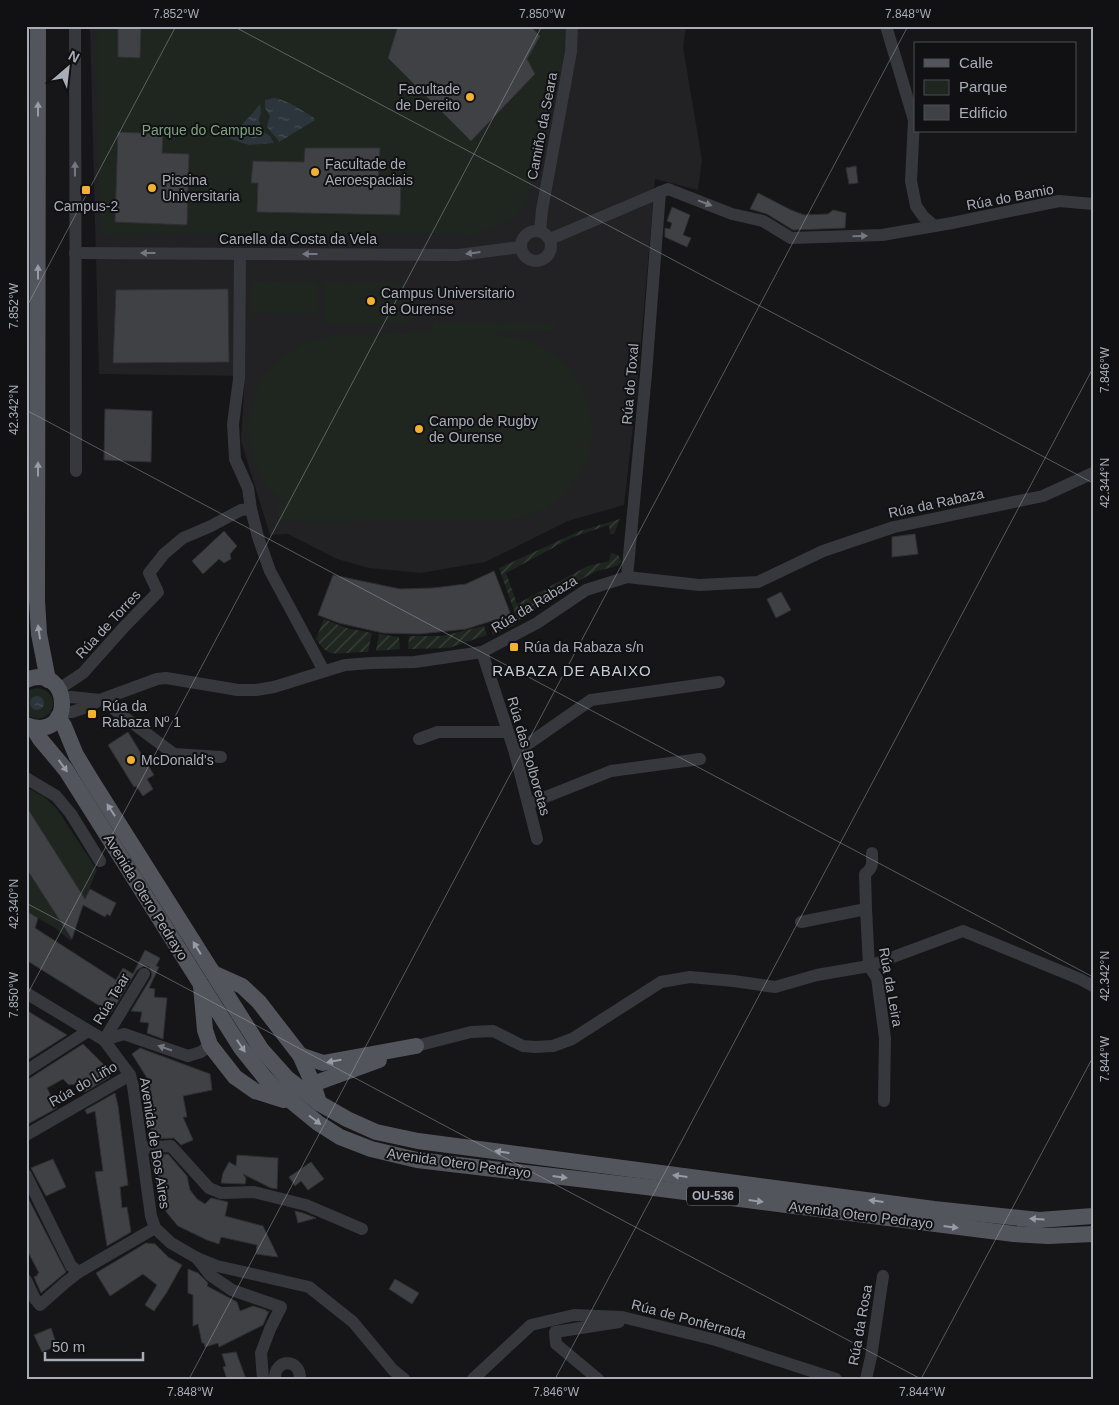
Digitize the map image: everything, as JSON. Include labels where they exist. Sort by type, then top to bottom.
[{"type":"main road","name":"Avenida Otero Pedrayo","points":[[38,26],[37,600],[39,634],[64,726],[76,755],[206,977]]},
{"type":"main road","points":[[26,680],[36,677],[58,699],[54,722],[48,727],[30,727]]},
{"type":"main road","name":"Avenida Otero Pedrayo","points":[[30,727],[66,770],[226,1008],[287,1078],[318,1103],[347,1119],[376,1132],[418,1141],[894,1204],[1039,1220],[1093,1216]]},
{"type":"main road","points":[[291,1101],[255,1091],[235,1077],[208,1038],[206,977],[242,986],[259,1002],[300,1055],[313,1084],[318,1103]]},
{"type":"main road","points":[[208,1038],[226,1008],[259,1002]]},
{"type":"main road","name":"Avenida Otero Pedrayo","points":[[226,1008],[241,1048],[265,1078],[318,1123],[340,1137],[371,1150],[417,1160],[1014,1234],[1048,1236],[1093,1234]]},
{"type":"main road","points":[[235,1077],[265,1078],[278,1067],[286,1060],[284,1035]]},
{"type":"main road","points":[[300,1055],[323,1063],[416,1046]]},
{"type":"main road","points":[[313,1084],[416,1046]]},
{"type":"street","points":[[75,26],[76,471]]},
{"type":"street","name":"Camiño da Seara","points":[[545,235],[542,210],[572,52],[572,26]]},
{"type":"street","points":[[886,26],[914,120],[911,181],[916,206],[934,226]]},
{"type":"street","name":"Rúa do Bamio","points":[[660,192],[668,189],[732,214],[763,221],[791,238],[882,235],[1060,201],[1093,204]]},
{"type":"street","points":[[545,235],[551,248],[547,257],[538,261],[525,256],[521,247],[522,240],[526,234],[533,231],[545,235],[660,192]]},
{"type":"street","name":"Rúa do Toxal","points":[[627,578],[646,374],[660,192]]},
{"type":"street","name":"Canella da Costa da Vela","points":[[75,253],[458,255],[521,247]]},
{"type":"street","points":[[240,254],[239,379],[233,424],[235,459],[248,488],[258,537],[270,571],[324,671]]},
{"type":"street","name":"Rúa da Rabaza","points":[[102,700],[157,679],[166,678],[238,690],[256,690],[274,687],[345,665],[415,662],[482,652],[537,623],[586,590],[627,578],[700,585],[758,582],[823,551],[894,527],[1043,496],[1093,473]]},
{"type":"street","name":"Rúa de Torres","points":[[58,699],[158,592],[149,573],[164,554],[183,538],[241,510],[251,509]]},
{"type":"street","name":"Rúa das Bolboretas","points":[[482,652],[515,753],[538,839]]},
{"type":"street","points":[[515,753],[590,700],[719,682]]},
{"type":"street","points":[[58,699],[71,697],[102,700],[174,754],[221,757]]},
{"type":"street","points":[[419,739],[438,732],[508,732]]},
{"type":"street","points":[[528,804],[611,772],[700,759]]},
{"type":"street","name":"Avenida Otero Pedrayo","points":[[26,778],[56,796],[71,814],[100,861]]},
{"type":"street","name":"Rúa da Leira","points":[[872,853],[871,870],[864,874],[869,966],[877,978],[885,1038],[884,1101]]},
{"type":"street","points":[[802,922],[866,909]]},
{"type":"street","points":[[416,1046],[471,1032],[493,1031],[523,1046],[553,1046],[572,1039],[661,982],[690,976],[775,988],[817,975],[869,966],[963,931],[1093,986]]},
{"type":"street","name":"Rúa Tear","points":[[104,1040],[144,974]]},
{"type":"street","name":"Avenida de Bos Aires","points":[[26,993],[104,1040],[130,1075],[154,1228],[171,1243],[197,1258],[217,1266],[309,1287],[353,1322],[396,1374],[404,1379]]},
{"type":"street","points":[[26,1072],[88,1031]]},
{"type":"street","points":[[104,1040],[124,1034],[188,1056],[201,1052],[208,1038]]},
{"type":"street","name":"Rúa do Liño","points":[[26,1135],[130,1075]]},
{"type":"street","points":[[142,1148],[171,1146],[209,1188],[221,1193],[254,1192],[306,1205],[362,1229]]},
{"type":"street","points":[[26,1175],[71,1266],[79,1272]]},
{"type":"street","points":[[26,1280],[40,1305],[79,1272],[154,1228]]},
{"type":"street","points":[[197,1258],[210,1275],[232,1290],[280,1307],[261,1353],[263,1379]]},
{"type":"street","name":"Rúa da Rosa","points":[[866,1379],[883,1276]]},
{"type":"street","name":"Rúa de Ponferrada","points":[[473,1379],[531,1325],[574,1315],[628,1318],[716,1340],[836,1379]]},
{"type":"street","points":[[598,1379],[556,1344],[555,1332],[616,1323],[628,1318]]},
{"type":"street","points":[[276,1379],[278,1368],[288,1363],[296,1366],[300,1379]]},
{"type":"shaded area","name":"Campus Universitario de Ourense","points":[[90,26],[686,26],[683,47],[702,160],[698,190],[655,179],[637,390],[624,505],[568,521],[485,562],[421,573],[369,568],[337,559],[288,534],[270,535],[241,441],[245,376],[99,374]]},
{"type":"green space","name":"Parque do Campus","points":[[96,26],[565,26],[565,45],[545,153],[530,193],[513,219],[474,235],[450,233],[100,234]]},
{"type":"green space","points":[[318,281],[318,313],[251,314],[251,282]]},
{"type":"green space","points":[[406,282],[407,323],[324,324],[324,283]]},
{"type":"green space","points":[[433,322],[554,323],[554,331],[497,332],[496,336],[530,341],[552,353],[567,366],[579,383],[587,401],[592,421],[592,441],[587,461],[569,491],[547,507],[511,520],[279,521],[279,503],[285,503],[268,487],[256,468],[247,430],[252,403],[262,378],[281,358],[302,344],[332,336],[432,332]]},
{"type":"green space","points":[[620,519],[614,534],[610,534],[609,525],[573,537],[506,573],[517,604],[588,566],[609,561],[611,553],[618,555],[622,562],[617,566],[597,571],[567,587],[509,628],[493,635],[491,625],[516,616],[499,568],[580,531]]},
{"type":"green space","points":[[324,619],[346,628],[372,633],[368,652],[337,653],[326,651],[316,639]]},
{"type":"green space","points":[[484,626],[487,635],[449,648],[408,649],[409,636],[442,636]]},
{"type":"green space","points":[[379,634],[399,637],[400,649],[376,651]]},
{"type":"green space","points":[[37,688],[46,691],[51,696],[53,703],[48,715],[42,718],[35,718],[26,714],[26,693]]},
{"type":"green space","points":[[26,787],[43,796],[57,809],[97,870],[85,899],[26,806]]},
{"type":"green space","points":[[26,868],[74,934],[71,941],[55,928],[26,911]]},
{"type":"water","points":[[273,98],[293,105],[315,120],[279,142],[267,126],[270,116],[265,108],[265,100]]},
{"type":"water","points":[[260,104],[259,120],[262,131],[270,136],[274,143],[249,145],[230,139],[230,137]]},
{"type":"water","points":[[34,696],[40,696],[44,703],[40,710],[34,710],[30,706],[30,700]]},
{"type":"building","points":[[118,26],[141,26],[140,58],[118,57]]},
{"type":"building","name":"Facultade de Dereito","points":[[398,26],[530,26],[540,36],[527,59],[535,74],[471,141],[388,58]]},
{"type":"building","name":"Piscina Universitaria","points":[[118,132],[163,134],[162,153],[189,154],[187,225],[115,222]]},
{"type":"building","name":"Facultade de Aeroespaciais","points":[[305,148],[380,148],[378,183],[401,182],[400,215],[257,212],[258,183],[251,183],[253,161],[304,162]]},
{"type":"building","points":[[856,166],[858,183],[849,184],[846,168]]},
{"type":"building","points":[[758,193],[804,215],[828,214],[833,210],[846,213],[845,228],[793,230],[767,214],[750,209]]},
{"type":"building","points":[[672,207],[690,215],[683,235],[691,238],[687,247],[665,237],[665,228],[670,229],[672,223],[667,221]]},
{"type":"building","points":[[228,289],[229,362],[113,363],[116,290]]},
{"type":"building","points":[[105,409],[152,411],[151,462],[104,460]]},
{"type":"building","points":[[224,531],[237,546],[230,554],[231,559],[224,563],[219,559],[203,574],[192,561]]},
{"type":"building","points":[[915,534],[918,554],[892,557],[892,537]]},
{"type":"building","points":[[494,571],[511,615],[466,629],[419,634],[383,633],[339,623],[318,615],[333,575],[400,589],[466,584]]},
{"type":"building","points":[[781,592],[791,610],[776,618],[767,599]]},
{"type":"building","name":"McDonald's","points":[[128,732],[154,775],[147,779],[153,789],[143,796],[136,786],[134,787],[108,745]]},
{"type":"building","points":[[26,806],[85,899],[90,889],[116,903],[110,916],[107,914],[105,917],[83,905],[72,939],[26,868]]},
{"type":"building","points":[[26,911],[38,918],[35,928],[116,980],[123,968],[133,974],[145,950],[160,958],[156,966],[159,967],[149,988],[155,989],[154,997],[167,998],[163,1039],[147,1033],[149,1023],[140,1022],[142,1012],[131,1011],[151,978],[152,974],[149,967],[144,966],[137,970],[111,1013],[26,960]]},
{"type":"building","points":[[26,1010],[67,1035],[26,1061]]},
{"type":"building","points":[[83,1044],[106,1067],[110,1077],[85,1092],[78,1081],[73,1085],[69,1085],[63,1079],[47,1088],[57,1108],[26,1125],[26,1079]]},
{"type":"building","points":[[140,1048],[210,1074],[212,1090],[183,1096],[187,1117],[183,1117],[193,1140],[181,1145],[174,1138],[152,1139],[142,1079],[147,1078],[132,1054]]},
{"type":"building","points":[[115,1093],[128,1185],[120,1187],[122,1208],[127,1207],[131,1232],[107,1246],[95,1172],[103,1171],[95,1111],[87,1114],[85,1110]]},
{"type":"building","points":[[168,1154],[187,1176],[190,1190],[197,1199],[205,1204],[211,1198],[228,1202],[225,1216],[263,1226],[278,1257],[256,1254],[257,1245],[221,1237],[219,1244],[178,1226],[167,1213],[161,1200],[152,1166],[151,1156]]},
{"type":"building","points":[[237,1155],[278,1158],[277,1189],[271,1188],[243,1174],[246,1178],[245,1184],[221,1183],[223,1173],[229,1162],[236,1166]]},
{"type":"building","points":[[53,1159],[66,1187],[46,1196],[31,1168]]},
{"type":"building","points":[[311,1162],[324,1179],[308,1190],[301,1181],[295,1186],[289,1177]]},
{"type":"building","points":[[26,1194],[66,1272],[41,1293],[34,1277],[39,1273],[26,1248]]},
{"type":"building","points":[[295,1211],[303,1213],[316,1218],[298,1223]]},
{"type":"building","points":[[146,1243],[155,1244],[168,1257],[182,1265],[154,1311],[145,1305],[157,1285],[143,1274],[110,1296],[96,1273]]},
{"type":"building","points":[[188,1269],[198,1273],[208,1283],[207,1286],[237,1302],[240,1311],[253,1306],[267,1312],[269,1311],[263,1325],[219,1347],[218,1343],[205,1347],[204,1343],[202,1343],[198,1324],[193,1326],[193,1295],[188,1293]]},
{"type":"building","points":[[395,1279],[419,1293],[412,1304],[389,1289]]},
{"type":"building","points":[[51,1328],[57,1346],[42,1352],[34,1335]]},
{"type":"building","points":[[236,1352],[246,1379],[227,1379],[223,1367],[226,1366],[222,1354]]},
{"type":"place","name":"Facultade de Dereito","points":[[470,97]]},
{"type":"place","name":"Facultade de Aeroespaciais","points":[[315,172]]},
{"type":"place","name":"Piscina Universitaria","points":[[152,188]]},
{"type":"place","name":"Campus-2","points":[[86,190]]},
{"type":"place","name":"Campus Universitario de Ourense","points":[[371,301]]},
{"type":"place","name":"Campo de Rugby de Ourense","points":[[419,429]]},
{"type":"place","name":"Rúa da Rabaza s/n","points":[[514,647]]},
{"type":"place","name":"Rúa da Rabaza Nº 1","points":[[92,714]]},
{"type":"place","name":"McDonald's","points":[[131,760]]},
{"type":"district","name":"RABAZA DE ABAIXO","points":[[572,671]]}]
